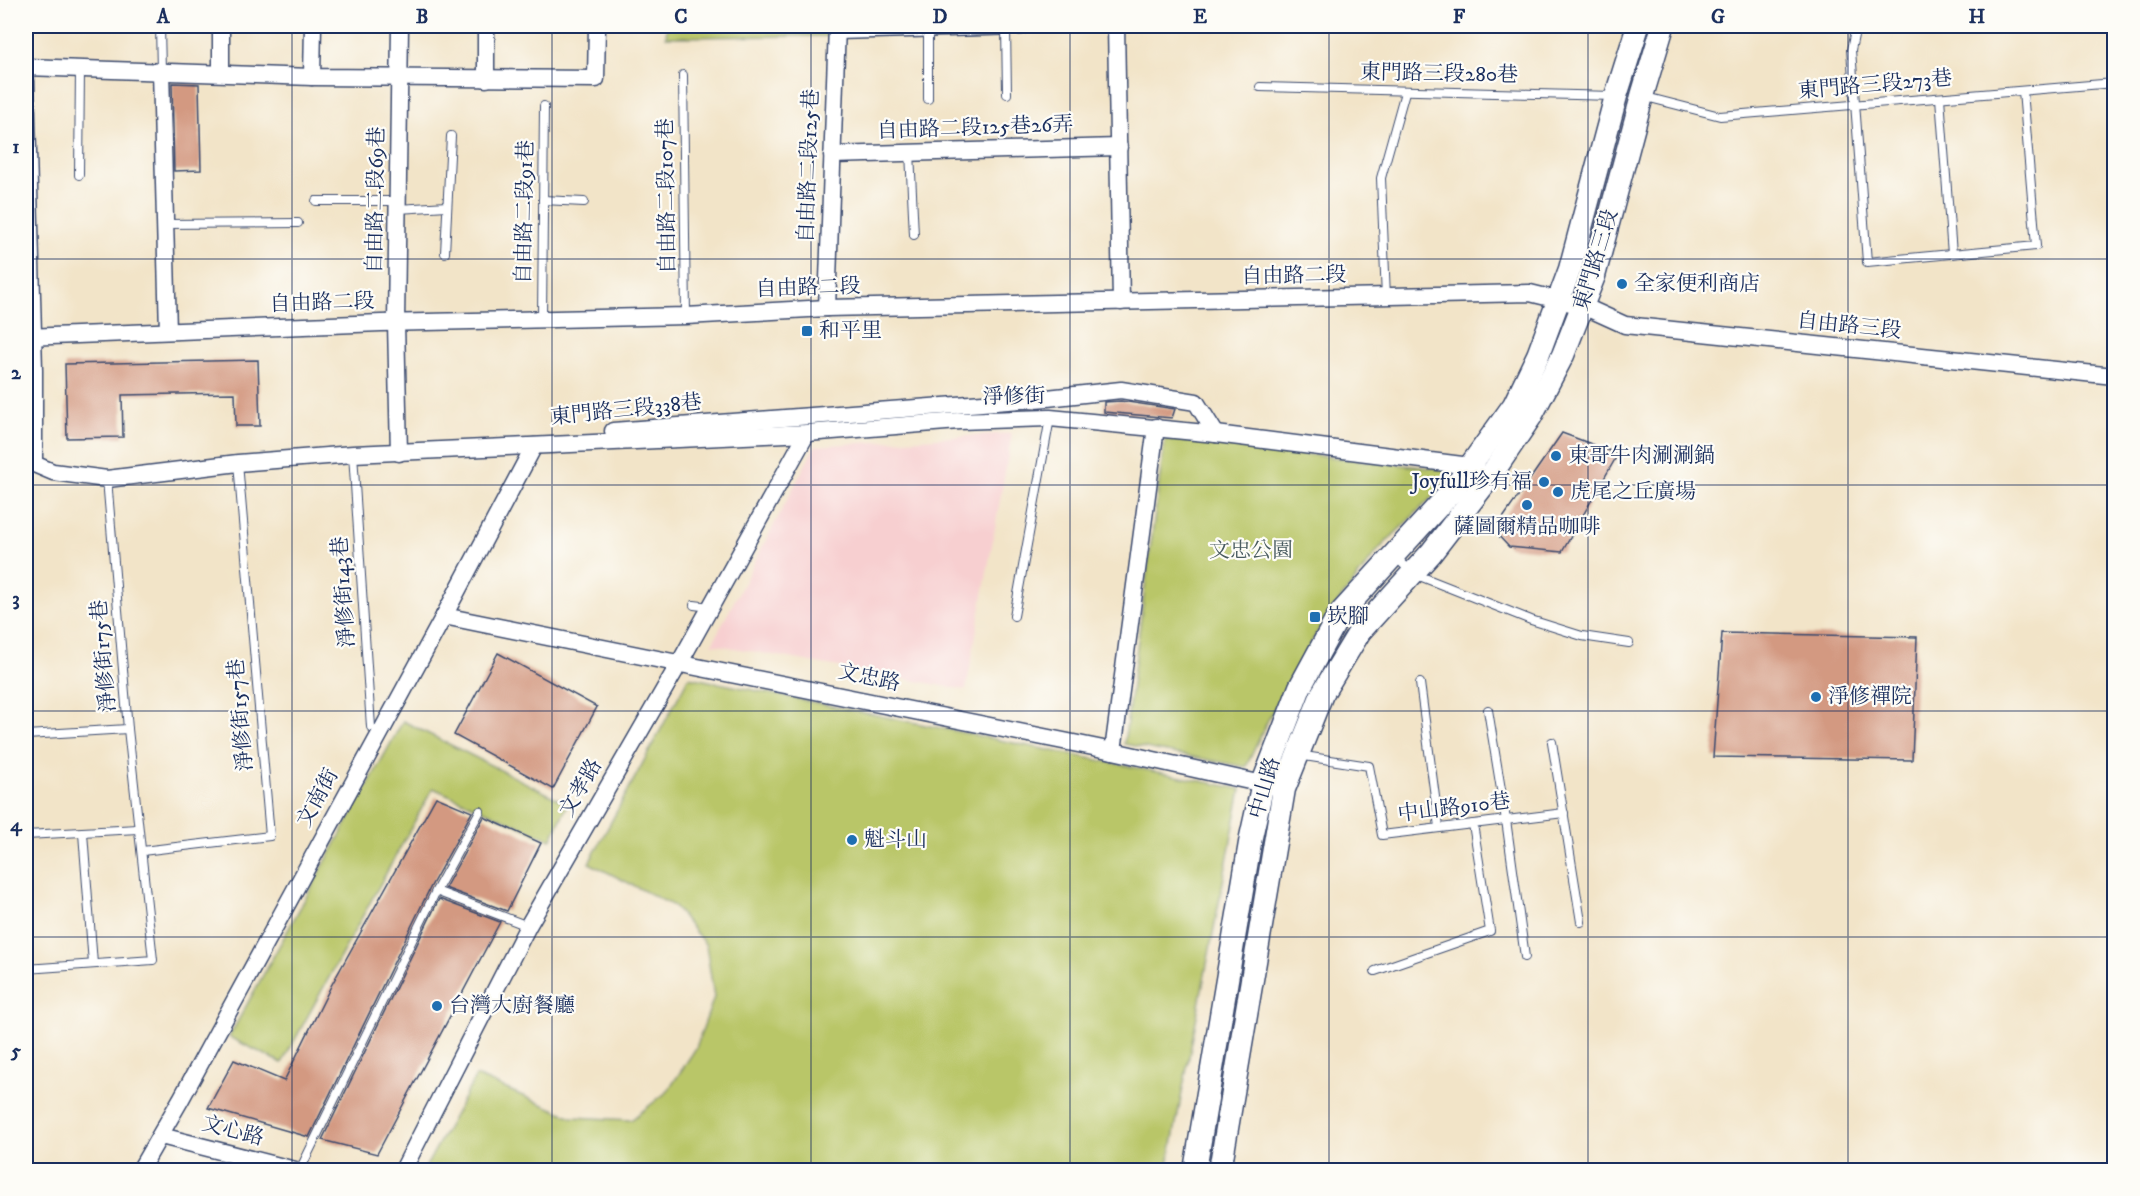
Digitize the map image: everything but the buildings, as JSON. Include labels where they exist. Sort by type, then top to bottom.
[{"type":"main road","name":"東門路三段","points":[[1480,472],[1538,355],[1559,299],[1572,262],[1616,96],[1638,26]]},
{"type":"main road","name":"東門路三段","points":[[1480,472],[1531,416],[1563,355],[1597,266],[1641,96],[1663,26]]},
{"type":"main road","name":"中山路","points":[[1220,1170],[1273,786],[1300,687],[1339,615],[1453,489],[1480,472]]},
{"type":"main road","name":"中山路","points":[[1195,1170],[1251,837],[1273,786],[1298,755],[1322,694],[1360,631],[1431,553],[1480,472]]},
{"type":"street","points":[[221,26],[221,73]]},
{"type":"street","points":[[312,78],[313,26]]},
{"type":"street","name":"自由路二段69巷","points":[[399,453],[396,323],[400,26]]},
{"type":"street","points":[[486,26],[486,79]]},
{"type":"street","points":[[26,67],[312,78],[596,79],[597,26]]},
{"type":"street","points":[[837,28],[928,29],[1021,26]]},
{"type":"street","points":[[1116,26],[1121,302]]},
{"type":"street","name":"自由路二段125巷","points":[[827,308],[837,28]]},
{"type":"street","points":[[161,71],[168,331]]},
{"type":"street","points":[[26,78],[30,463]]},
{"type":"street","name":"自由路二段125巷26弄","points":[[832,155],[910,151],[1119,147]]},
{"type":"street","name":"自由路二段","points":[[29,337],[396,323],[686,316],[827,308],[1530,293],[1583,306]]},
{"type":"street","name":"自由路三段","points":[[1583,306],[1625,325],[2115,376]]},
{"type":"street","name":"東門路三段338巷","points":[[30,463],[53,472],[106,479],[352,454],[534,446],[552,436],[1047,398],[1121,390],[1196,402],[1216,434]]},
{"type":"street","name":"淨修街","points":[[534,446],[807,433],[959,421],[1050,418],[1216,434],[1480,472]]},
{"type":"street","points":[[1113,751],[1156,428]]},
{"type":"street","name":"文孝路","points":[[403,1170],[528,926],[680,662],[702,606],[807,433]]},
{"type":"street","name":"文南街","points":[[140,1170],[161,1136],[444,616],[534,446]]},
{"type":"street","name":"文忠路","points":[[444,616],[680,662],[1273,786]]},
{"type":"street","name":"文心路","points":[[161,1136],[226,1157],[295,1170]]},
{"type":"lane","points":[[160,26],[161,71]]},
{"type":"lane","points":[[1006,26],[1007,94]]},
{"type":"lane","points":[[1856,26],[1851,50],[1867,262],[2036,246],[2023,91]]},
{"type":"lane","points":[[928,29],[928,99]]},
{"type":"lane","points":[[79,175],[80,69]]},
{"type":"lane","name":"自由路二段107巷","points":[[683,75],[686,316]]},
{"type":"lane","name":"東門路三段273巷","points":[[1641,96],[1720,116],[2115,83]]},
{"type":"lane","name":"東門路三段280巷","points":[[1260,87],[1616,96]]},
{"type":"lane","points":[[1386,297],[1381,178],[1405,92]]},
{"type":"lane","points":[[1940,98],[1952,254]]},
{"type":"lane","name":"自由路二段91巷","points":[[542,320],[544,106]]},
{"type":"lane","points":[[446,253],[451,136]]},
{"type":"lane","points":[[910,151],[914,235]]},
{"type":"lane","points":[[543,200],[584,202]]},
{"type":"lane","points":[[316,201],[447,206]]},
{"type":"lane","points":[[164,224],[298,223]]},
{"type":"lane","points":[[1014,616],[1050,418]]},
{"type":"lane","name":"淨修街143巷","points":[[352,454],[371,727]]},
{"type":"lane","name":"淨修街157巷","points":[[142,851],[270,836],[238,464]]},
{"type":"lane","name":"淨修街175巷","points":[[26,969],[153,960],[128,729],[106,479]]},
{"type":"lane","points":[[1393,554],[1412,573],[1531,620],[1582,636],[1629,643]]},
{"type":"lane","points":[[1420,683],[1439,827]]},
{"type":"lane","points":[[1488,710],[1525,957]]},
{"type":"lane","points":[[26,735],[128,729]]},
{"type":"lane","points":[[1552,742],[1581,922]]},
{"type":"lane","name":"中山路910巷","points":[[1298,755],[1369,766],[1383,835],[1564,813]]},
{"type":"lane","points":[[300,1170],[436,891],[480,811]]},
{"type":"lane","points":[[1376,971],[1490,931],[1473,824]]},
{"type":"lane","points":[[26,836],[138,829]]},
{"type":"lane","points":[[83,833],[93,964]]},
{"type":"lane","points":[[436,891],[528,926]]},
{"type":"shaded area","points":[[1012,433],[966,690],[712,644],[815,446]]},
{"type":"green space","points":[[667,26],[829,26],[828,36],[666,37]]},
{"type":"green space","name":"文忠公園","points":[[1165,439],[1459,471],[1379,549],[1323,622],[1269,718],[1246,767],[1124,744]]},
{"type":"green space","points":[[689,677],[1241,789],[1167,1170],[424,1170],[476,1076],[572,1117],[631,1120],[668,1091],[696,1048],[714,997],[706,945],[674,906],[589,863]]},
{"type":"green space","points":[[403,721],[568,804],[551,840],[433,788],[282,1063],[229,1037]]},
{"type":"place","name":"全家便利商店","points":[[1622,284]]},
{"type":"place","name":"和平里","points":[[807,331]]},
{"type":"place","name":"東哥牛肉涮涮鍋","points":[[1556,456]]},
{"type":"place","name":"Joyfull珍有福","points":[[1544,482]]},
{"type":"place","name":"虎尾之丘廣場","points":[[1558,492]]},
{"type":"place","name":"薩圖爾精品咖啡","points":[[1527,505]]},
{"type":"place","name":"崁腳","points":[[1315,617]]},
{"type":"place","name":"淨修禪院","points":[[1816,697]]},
{"type":"place","name":"魁斗山","points":[[852,840]]},
{"type":"place","name":"台灣大廚餐廳","points":[[437,1006]]}]
